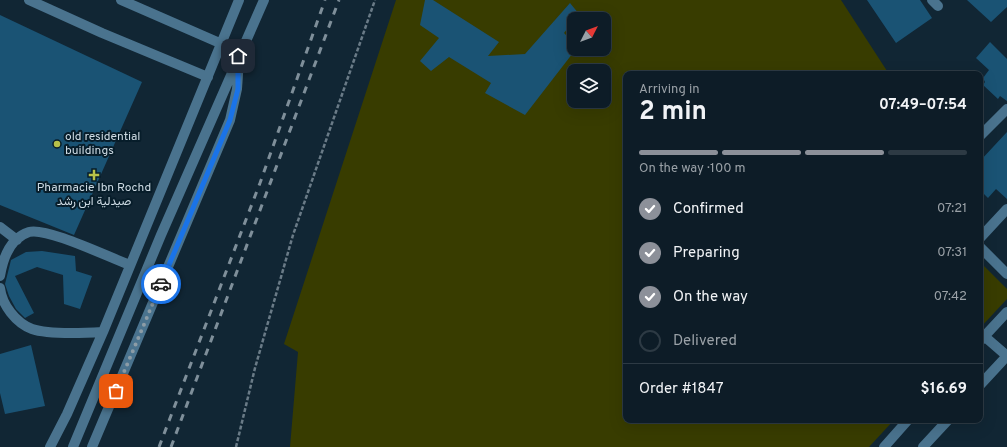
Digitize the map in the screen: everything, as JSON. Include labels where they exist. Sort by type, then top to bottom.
[{"type":"street","points":[[29,0],[102,33],[208,77]]},
{"type":"street","points":[[121,0],[222,44]]},
{"type":"street","points":[[50,447],[67,414],[103,332],[239,0]]},
{"type":"street","points":[[73,447],[161,235],[238,56],[264,0]]},
{"type":"street","points":[[92,447],[230,120],[238,89],[238,56]]},
{"type":"street","points":[[983,130],[1007,109]]},
{"type":"street","points":[[983,235],[1007,209]]},
{"type":"street","points":[[0,227],[17,240]]},
{"type":"street","points":[[0,276],[5,255],[9,248],[17,240],[29,232],[36,231],[47,233],[130,265]]},
{"type":"street","points":[[983,250],[1007,274]]},
{"type":"street","points":[[0,288],[3,301],[10,312],[19,322],[32,329],[70,333],[103,332]]},
{"type":"street","points":[[983,337],[1007,312]]},
{"type":"street","points":[[983,339],[1007,356],[983,382]]},
{"type":"street","points":[[884,447],[905,423]]},
{"type":"street","points":[[922,447],[945,423]]},
{"type":"path","points":[[236,447],[255,368],[293,235],[375,0]]},
{"type":"shaded area","points":[[396,0],[841,0],[887,71],[623,71],[623,423],[891,423],[869,447],[290,447],[298,352],[284,344]]},
{"type":"shaded area","points":[[983,265],[1007,289],[1007,299],[983,325]]},
{"type":"building","points":[[425,0],[433,0],[499,42],[488,56],[525,54],[570,3],[577,12],[567,12],[567,29],[564,33],[567,36],[567,56],[571,56],[525,115],[485,93],[491,83],[449,57],[431,71],[420,61],[439,38],[420,25]]},
{"type":"building","points":[[867,0],[920,0],[932,18],[896,43]]},
{"type":"building","points":[[967,0],[1007,0],[1007,7],[991,22]]},
{"type":"building","name":"old residential buildings","points":[[0,15],[142,82],[74,235],[0,205]]},
{"type":"building","points":[[990,42],[1007,59],[1007,101],[1000,96],[998,99],[983,85],[985,82],[983,78],[989,70],[976,58]]},
{"type":"building","points":[[1007,132],[1007,199],[996,189],[988,198],[983,193],[983,158]]},
{"type":"building","points":[[42,251],[75,256],[76,271],[92,276],[80,309],[64,304],[63,275],[37,267],[15,276],[34,313],[25,318],[16,309],[5,284],[11,260],[26,252]]},
{"type":"building","points":[[31,345],[45,406],[5,414],[0,393],[0,354]]},
{"type":"railway","points":[[159,447],[260,183],[325,0]]},
{"type":"railway","points":[[171,447],[339,0]]},
{"type":"way so far","points":[[116,391],[161,284]]},
{"type":"place","name":"old residential buildings","points":[[57,144]]},
{"type":"place","name":"Pharmacie Ibn Rochd صيدلية ابن رشد","points":[[94,175]]},
{"type":"route","points":[[161,284],[230,120],[238,89],[238,56]]}]
